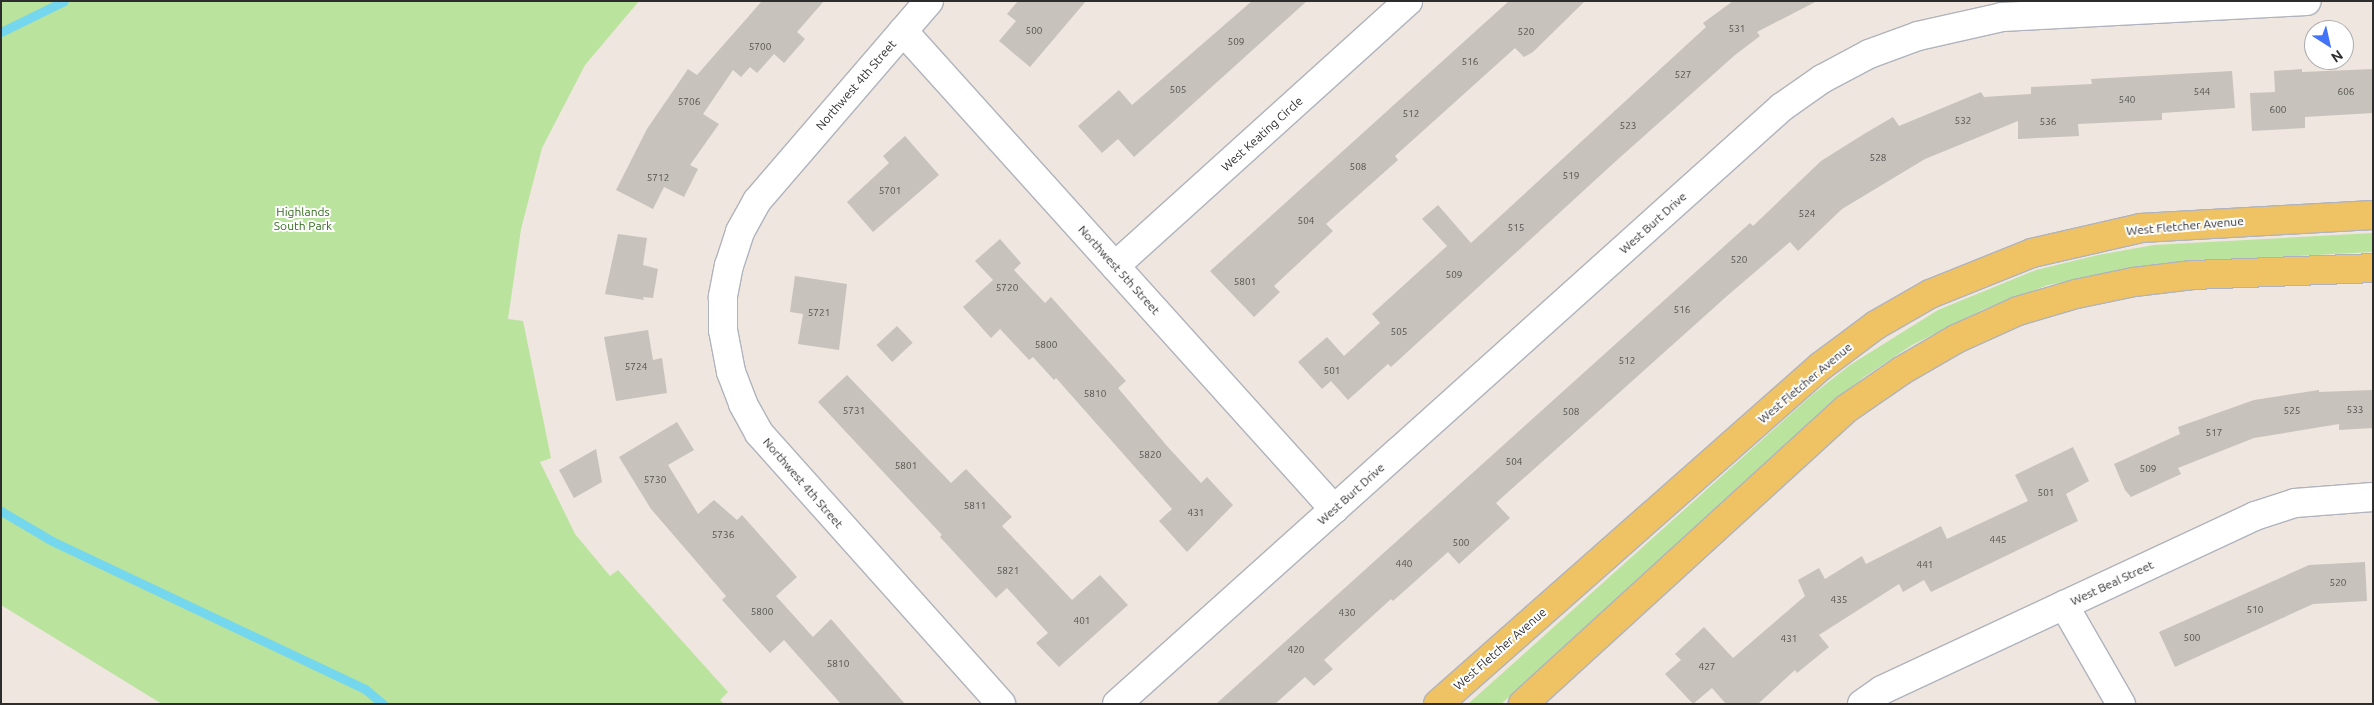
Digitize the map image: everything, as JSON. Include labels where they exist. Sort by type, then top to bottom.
[{"type":"main road","name":"West Fletcher Avenue","points":[[1438,704],[1821,366],[1876,325],[1930,294],[2032,253],[2141,228],[2373,215]]},
{"type":"main road","points":[[1523,704],[1846,409],[1901,371],[1956,339],[2018,311],[2076,294],[2134,282],[2193,275],[2373,268]]},
{"type":"street","name":"Northwest 4th Street","points":[[929,1],[757,201],[740,232],[729,265],[723,297],[723,330],[731,372],[743,404],[759,433],[1001,704]]},
{"type":"street","name":"West Keating Circle","points":[[1115,266],[1408,1]]},
{"type":"street","name":"West Burt Drive","points":[[1117,704],[1782,107],[1822,79],[1869,54],[1918,36],[2002,17],[2307,1]]},
{"type":"street","name":"Northwest 5th Street","points":[[903,31],[1334,509]]},
{"type":"street","name":"West Beal Street","points":[[1862,704],[1882,690],[2255,516],[2294,503],[2373,497]]},
{"type":"street","points":[[2064,605],[2121,704]]},
{"type":"green space","name":"Highlands South Park","points":[[1,1],[639,1],[585,65],[542,148],[521,229],[508,319],[523,321],[551,458],[540,462],[575,534],[610,576],[618,570],[728,692],[720,700],[724,704],[162,704],[1,605]]},
{"type":"green space","points":[[2373,233],[2373,252],[2163,263],[2048,285],[1984,309],[1912,345],[1864,377],[1814,418],[1501,704],[1468,704],[1812,395],[1850,365],[1938,310],[2036,270],[2098,255],[2154,245]]},
{"type":"building","points":[[762,1],[824,1],[797,32],[805,39],[784,63],[774,54],[757,73],[750,67],[741,77],[733,70],[703,114],[719,124],[690,165],[698,169],[684,197],[664,187],[653,209],[616,190],[647,129],[688,69],[697,75]]},
{"type":"building","points":[[1018,1],[1086,1],[1030,67],[999,41],[1016,21],[1007,14]]},
{"type":"building","points":[[1252,1],[1307,1],[1134,157],[1118,139],[1102,153],[1078,126],[1119,90],[1132,105]]},
{"type":"building","points":[[1509,1],[1585,1],[1533,52],[1524,57],[1515,48],[1395,156],[1398,160],[1326,224],[1333,231],[1274,286],[1280,292],[1254,317],[1210,271]]},
{"type":"building","points":[[1733,1],[1817,1],[1757,32],[1760,36],[1735,55],[1616,161],[1391,367],[1388,364],[1348,400],[1331,381],[1322,389],[1298,362],[1327,337],[1344,356],[1380,323],[1372,314],[1447,246],[1422,219],[1438,205],[1471,243],[1706,27],[1703,23]]},
{"type":"building","points":[[2302,69],[2302,72],[2373,69],[2373,113],[2305,117],[2305,128],[2252,131],[2250,93],[2275,92],[2274,71]]},
{"type":"building","points":[[2232,71],[2235,108],[2162,113],[2162,120],[2078,124],[2079,136],[2018,139],[2018,121],[1925,159],[1842,209],[1798,251],[1790,242],[1496,503],[1510,518],[1459,564],[1448,552],[1393,601],[1391,599],[1324,660],[1333,669],[1314,686],[1305,677],[1275,704],[1216,704],[1750,223],[1753,226],[1821,161],[1864,134],[1893,117],[1899,126],[1981,92],[1984,97],[2031,94],[2031,87],[2092,84],[2091,79]]},
{"type":"building","points":[[905,136],[939,175],[873,232],[847,202],[889,163],[883,156]]},
{"type":"building","points":[[618,234],[647,238],[643,265],[658,269],[653,298],[643,297],[644,300],[605,294]]},
{"type":"building","points":[[1000,239],[1021,263],[1014,270],[1045,303],[1051,297],[1126,381],[1118,388],[1167,446],[1201,483],[1207,477],[1233,505],[1187,552],[1159,521],[1172,509],[1056,378],[1054,380],[1033,357],[1029,360],[1000,329],[991,338],[963,307],[993,280],[975,261]]},
{"type":"building","points":[[795,276],[847,284],[839,350],[798,344],[803,314],[790,312]]},
{"type":"building","points":[[897,326],[913,343],[892,362],[877,345]]},
{"type":"building","points":[[648,330],[653,360],[662,358],[667,393],[616,401],[604,337]]},
{"type":"building","points":[[847,375],[951,483],[966,469],[1012,517],[1002,526],[1072,600],[1100,575],[1128,605],[1059,667],[1036,643],[1048,633],[1007,588],[996,598],[940,537],[942,535],[818,402]]},
{"type":"building","points":[[2319,390],[2319,392],[2373,390],[2373,428],[2339,430],[2339,424],[2254,438],[2178,468],[2181,474],[2131,497],[2125,490],[2114,464],[2180,434],[2178,427],[2254,400]]},
{"type":"building","points":[[677,422],[694,450],[668,465],[698,514],[714,500],[737,520],[742,515],[797,577],[776,596],[813,637],[831,619],[905,704],[841,704],[784,640],[770,653],[722,600],[726,596],[651,509],[619,457]]},
{"type":"building","points":[[2073,447],[2089,481],[2066,494],[2078,521],[1931,592],[1924,580],[1903,592],[1899,584],[1819,635],[1829,647],[1797,673],[1795,670],[1758,704],[1726,704],[1712,688],[1693,704],[1665,674],[1681,660],[1675,654],[1704,627],[1733,658],[1805,596],[1798,580],[1819,568],[1825,579],[1862,556],[1866,564],[1941,526],[1947,539],[2028,501],[2015,475]]},
{"type":"building","points":[[596,449],[602,482],[574,498],[559,470]]},
{"type":"building","points":[[2365,562],[2367,601],[2313,604],[2175,667],[2159,632],[2309,565]]},
{"type":"waterway","points":[[1,32],[64,1]]},
{"type":"waterway","points":[[1,511],[52,541],[365,689],[383,704]]}]
